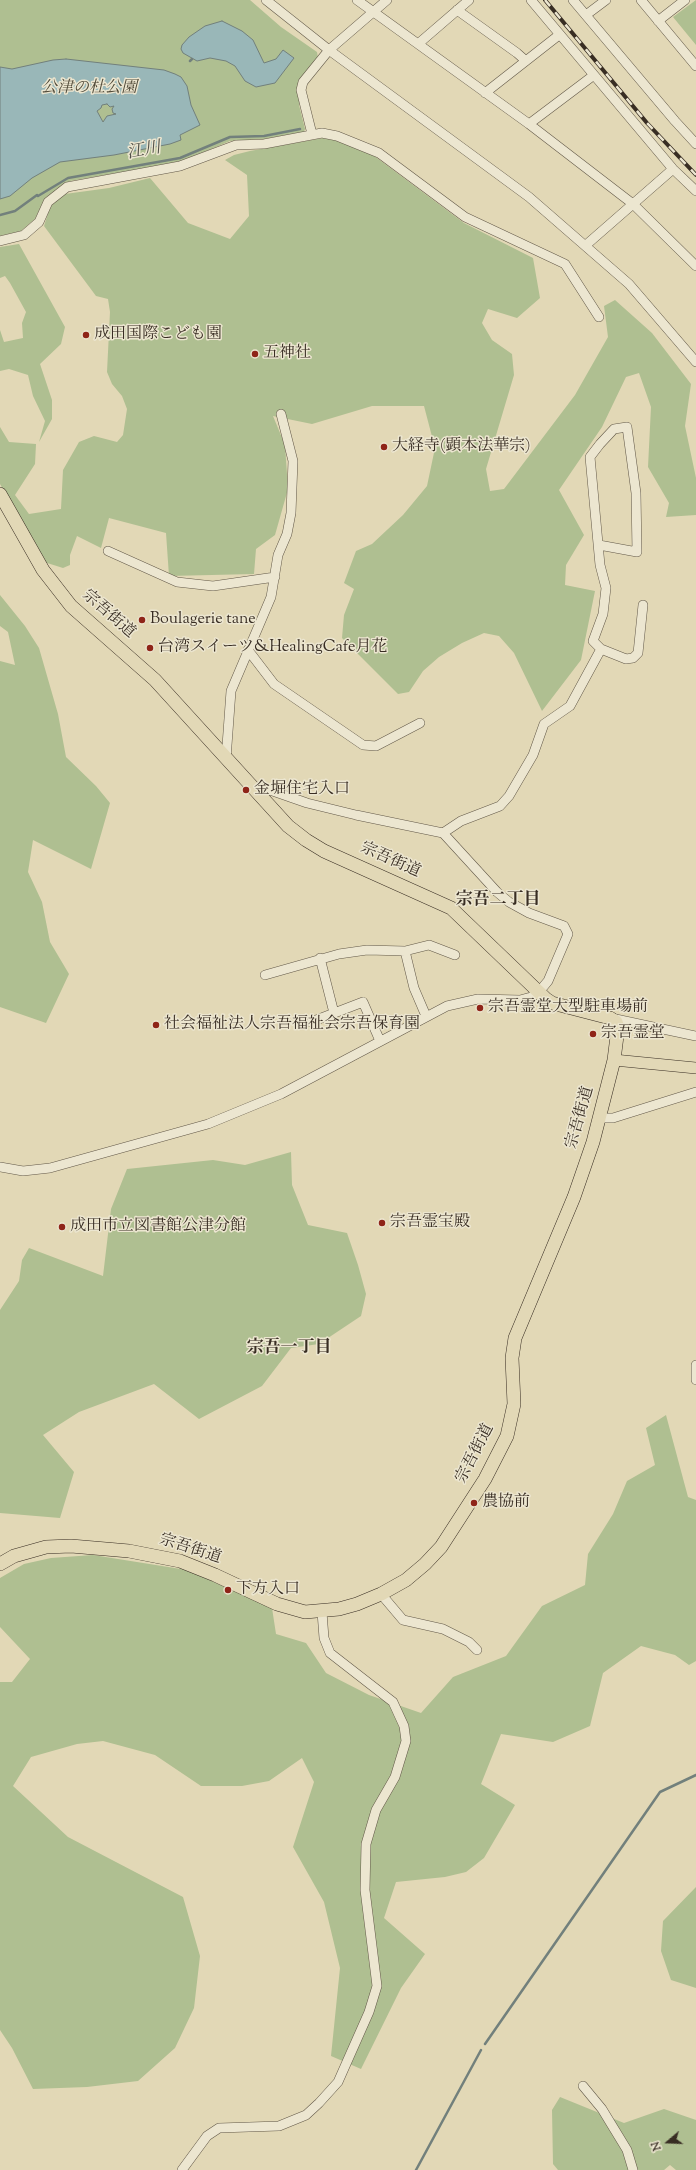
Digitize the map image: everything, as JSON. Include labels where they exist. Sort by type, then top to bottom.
[{"type":"highway","name":"宗吾街道","points":[[0,494],[43,570],[61,594],[72,606],[155,680],[288,826],[306,840],[324,851],[451,908],[538,993],[552,1003],[610,1018],[616,1022],[618,1028],[614,1060],[599,1118],[574,1197],[516,1338],[512,1358],[514,1404],[507,1436],[485,1479],[441,1547],[425,1564],[406,1580],[381,1594],[358,1604],[322,1612],[305,1612],[289,1609],[215,1574],[180,1561],[128,1551],[71,1546],[46,1547],[30,1551],[0,1564]]},
{"type":"main road","points":[[614,1060],[696,1068]]},
{"type":"street","points":[[266,0],[329,50],[529,197],[629,284],[696,362]]},
{"type":"street","points":[[357,0],[529,124],[633,204],[696,266]]},
{"type":"street","points":[[312,134],[302,86],[329,50],[387,0]]},
{"type":"street","points":[[418,44],[469,0]]},
{"type":"street","points":[[531,0],[673,169],[696,191]]},
{"type":"street","points":[[573,0],[675,122],[696,144]]},
{"type":"street","points":[[586,16],[606,0]]},
{"type":"street","points":[[641,0],[696,66]]},
{"type":"street","points":[[658,21],[685,0]]},
{"type":"street","points":[[457,10],[517,53],[526,62]]},
{"type":"street","points":[[485,93],[559,35]]},
{"type":"street","points":[[529,124],[594,75]]},
{"type":"street","points":[[0,241],[24,234],[39,222],[48,202],[67,187],[180,166],[232,146],[264,144],[312,134],[329,134],[379,154],[465,217],[565,264],[599,316]]},
{"type":"street","points":[[586,245],[673,169]]},
{"type":"street","points":[[226,759],[231,691],[268,607],[275,577],[278,555],[286,534],[291,513],[292,461],[281,414]]},
{"type":"street","points":[[599,545],[637,552],[636,493],[627,427],[614,429],[590,457],[600,565],[606,588],[603,614],[593,641],[601,649],[626,659],[633,658],[638,654],[643,605]]},
{"type":"street","points":[[108,551],[177,582],[213,586],[275,577]]},
{"type":"street","points":[[443,833],[460,821],[500,806],[509,796],[533,756],[544,724],[570,706],[601,649]]},
{"type":"street","points":[[248,650],[274,684],[363,745],[376,746],[420,723]]},
{"type":"street","points":[[0,1167],[23,1171],[50,1168],[208,1124],[281,1094],[447,1006],[478,999],[520,1000],[538,993],[548,980],[568,934],[564,926],[529,913],[509,902],[497,892],[443,833],[308,803],[264,788],[257,792]]},
{"type":"street","points":[[265,974],[320,958],[367,950],[405,951],[429,945],[455,955]]},
{"type":"street","points":[[405,951],[414,988],[426,1016]]},
{"type":"street","points":[[320,958],[334,1013]]},
{"type":"street","points":[[311,1022],[363,1002],[380,1041]]},
{"type":"street","points":[[610,1018],[696,1036]]},
{"type":"street","points":[[599,1118],[613,1118],[696,1092]]},
{"type":"street","points":[[696,1365],[696,1380]]},
{"type":"street","points":[[381,1594],[403,1620],[443,1630],[469,1642],[477,1650]]},
{"type":"street","points":[[182,2170],[207,2136],[219,2128],[279,2126],[306,2115],[319,2103],[338,2082],[370,2012],[377,1986],[365,1890],[366,1844],[376,1810],[396,1776],[406,1741],[404,1726],[393,1702],[330,1653],[324,1638],[322,1612]]},
{"type":"street","points":[[583,2086],[602,2109],[627,2150],[633,2170]]},
{"type":"green space","name":"公津の杜公園","points":[[0,0],[250,0],[281,27],[317,52],[318,58],[298,85],[301,101],[299,105],[305,129],[304,132],[265,139],[230,141],[181,162],[70,181],[45,198],[35,219],[21,231],[0,236]]},
{"type":"green space","points":[[696,0],[696,45],[673,17]]},
{"type":"green space","points":[[323,138],[335,140],[373,155],[464,223],[533,258],[540,298],[517,318],[488,309],[482,323],[492,340],[512,354],[514,375],[486,469],[490,491],[504,489],[575,395],[608,337],[604,306],[615,300],[652,333],[691,384],[685,426],[696,478],[696,515],[666,517],[669,503],[648,467],[651,407],[639,373],[626,377],[602,427],[559,490],[584,535],[566,565],[565,585],[595,591],[581,660],[542,711],[514,653],[499,636],[484,633],[462,643],[439,657],[423,671],[409,692],[398,694],[342,638],[344,615],[354,589],[344,583],[356,551],[372,544],[403,515],[427,486],[435,448],[424,406],[372,406],[312,424],[273,416],[285,445],[288,489],[275,535],[256,549],[254,574],[169,576],[166,533],[109,518],[101,548],[77,536],[70,555],[70,565],[63,568],[44,562],[0,484],[0,427],[9,442],[36,444],[35,464],[15,495],[29,514],[61,509],[63,470],[79,442],[94,436],[117,442],[123,435],[127,409],[122,396],[112,384],[107,372],[110,312],[108,299],[96,296],[44,226],[51,204],[65,194],[109,188],[150,178],[188,223],[230,239],[249,216],[247,175],[225,160],[234,155],[250,151]]},
{"type":"green space","points":[[19,244],[65,327],[61,344],[40,364],[52,400],[52,419],[39,442],[45,421],[33,396],[28,375],[9,369],[0,371],[0,330],[4,342],[23,338],[22,323],[26,312],[5,276],[0,278],[0,247]]},
{"type":"green space","points":[[0,595],[25,626],[39,648],[58,714],[66,757],[96,786],[110,803],[91,869],[33,840],[28,872],[42,902],[50,942],[69,974],[46,1023],[0,1007],[0,661],[15,665],[8,632],[0,626]]},
{"type":"green space","points":[[291,1152],[292,1185],[308,1225],[347,1233],[366,1294],[361,1316],[319,1344],[291,1348],[262,1386],[199,1419],[154,1384],[79,1412],[43,1435],[74,1472],[60,1518],[0,1513],[0,1310],[19,1281],[22,1260],[29,1248],[103,1276],[111,1209],[127,1169],[213,1160],[245,1165]]},
{"type":"green space","points":[[666,1415],[688,1497],[696,1500],[696,1661],[689,1665],[675,1655],[641,1646],[603,1673],[590,1726],[553,1742],[501,1734],[481,1784],[515,1805],[484,1858],[466,1872],[445,1877],[396,1882],[384,1918],[425,1954],[401,1988],[361,2069],[331,2056],[340,1968],[324,1902],[293,1847],[314,1782],[302,1758],[269,1781],[242,1786],[201,1786],[155,1755],[103,1741],[77,1744],[31,1757],[13,1786],[68,1837],[183,1897],[200,1956],[194,2008],[175,2048],[138,2081],[87,2087],[33,2089],[12,2048],[0,2030],[0,1682],[12,1682],[30,1659],[0,1627],[0,1578],[24,1564],[51,1558],[93,1555],[187,1570],[272,1608],[276,1634],[306,1643],[326,1673],[369,1695],[421,1713],[453,1677],[506,1656],[542,1606],[585,1585],[588,1554],[613,1514],[627,1481],[655,1465],[646,1428]]},
{"type":"green space","points":[[696,1887],[696,1988],[671,1980],[661,1951],[663,1921]]},
{"type":"green space","points":[[560,2097],[624,2123],[664,2109],[696,2120],[696,2170],[676,2170],[670,2165],[664,2170],[558,2170],[553,2164],[552,2110]]},
{"type":"water","points":[[222,21],[242,31],[253,40],[264,63],[276,59],[283,50],[294,58],[275,83],[256,87],[245,81],[235,66],[226,61],[210,58],[197,61],[183,53],[181,49],[182,45],[189,37],[205,26]]},
{"type":"water","points":[[66,59],[164,70],[175,74],[181,77],[187,86],[191,105],[200,125],[180,135],[181,140],[170,144],[114,155],[60,162],[32,178],[10,196],[0,199],[0,67],[12,69],[53,60]],"holes":[[[107,104],[110,107],[114,106],[112,109],[113,113],[116,114],[107,116],[103,122],[97,111],[102,105]]]},
{"type":"waterway","name":"江川","points":[[0,215],[15,211],[37,195],[38,196],[68,178],[180,158],[230,137],[264,136],[300,129]]},
{"type":"waterway","points":[[485,2044],[660,1792],[696,1775]]},
{"type":"waterway","points":[[416,2170],[481,2050]]},
{"type":"railway","points":[[545,0],[647,123],[696,175]]},
{"type":"place","name":"成田国際こども園","points":[[86,335]]},
{"type":"place","name":"五神社","points":[[255,354]]},
{"type":"place","name":"大経寺(顕本法華宗)","points":[[384,447]]},
{"type":"place","name":"Boulagerie tane","points":[[142,620]]},
{"type":"place","name":"台湾スイーツ&HealingCafe月花","points":[[150,648]]},
{"type":"place","name":"金堀住宅入口","points":[[246,790]]},
{"type":"place","name":"宗吾霊堂大型駐車場前","points":[[480,1008]]},
{"type":"place","name":"社会福祉法人宗吾福祉会宗吾保育園","points":[[156,1025]]},
{"type":"place","name":"宗吾霊堂","points":[[593,1034]]},
{"type":"place","name":"宗吾霊宝殿","points":[[382,1223]]},
{"type":"place","name":"成田市立図書館公津分館","points":[[62,1227]]},
{"type":"place","name":"農協前","points":[[474,1503]]},
{"type":"place","name":"下方入口","points":[[228,1590]]},
{"type":"district","name":"宗吾二丁目","points":[[498,901]]},
{"type":"district","name":"宗吾一丁目","points":[[289,1349]]}]
